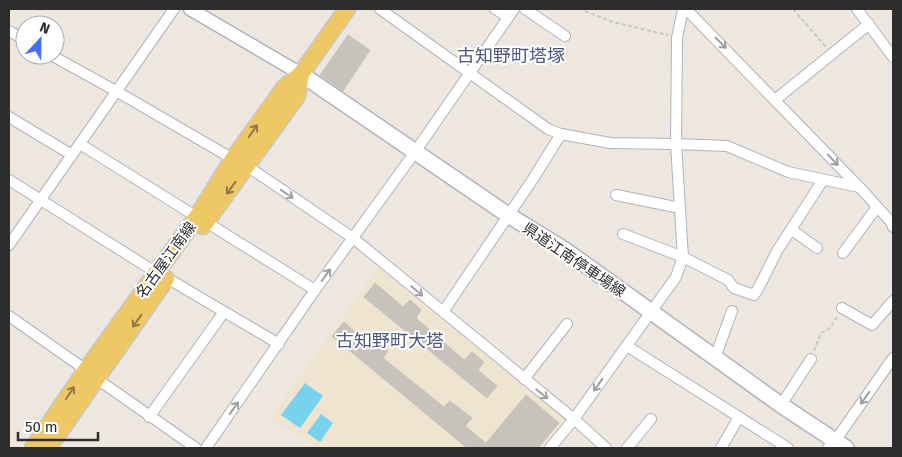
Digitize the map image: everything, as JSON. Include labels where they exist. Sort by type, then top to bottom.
[{"type":"main road","name":"名古屋江南線","points":[[33,448],[91,375],[162,276],[240,163],[285,87],[301,74],[347,9]]},
{"type":"main road","name":"県道江南停車場線","points":[[301,74],[508,215],[565,250],[836,446]]},
{"type":"main road","name":"名古屋江南線","points":[[48,448],[91,375]]},
{"type":"street","points":[[9,245],[174,9]]},
{"type":"street","points":[[190,9],[301,74]]},
{"type":"street","points":[[380,9],[548,129],[561,134],[610,144],[727,146],[788,172],[859,187]]},
{"type":"street","points":[[206,448],[511,13],[495,9]]},
{"type":"street","points":[[525,9],[565,36]]},
{"type":"street","points":[[550,448],[574,419],[676,277],[683,258],[676,144],[677,38],[685,9],[859,187],[893,227]]},
{"type":"street","points":[[775,100],[832,55],[862,16],[871,9]]},
{"type":"street","points":[[862,16],[893,57]]},
{"type":"street","points":[[65,63],[240,163],[353,238],[574,419],[606,448]]},
{"type":"street","points":[[9,117],[72,155]]},
{"type":"street","points":[[443,312],[533,179],[561,134]]},
{"type":"street","points":[[80,144],[315,290]]},
{"type":"street","points":[[9,180],[162,276],[279,344]]},
{"type":"street","points":[[623,234],[683,258],[728,280],[734,288],[754,295],[777,251],[824,180]]},
{"type":"street","points":[[616,195],[680,208]]},
{"type":"street","points":[[842,253],[877,207]]},
{"type":"street","points":[[792,230],[817,248]]},
{"type":"street","points":[[842,308],[872,325],[893,301]]},
{"type":"street","points":[[715,358],[732,311]]},
{"type":"street","points":[[149,417],[224,312]]},
{"type":"street","points":[[9,316],[149,417],[196,448]]},
{"type":"street","points":[[524,379],[567,324]]},
{"type":"street","points":[[627,346],[782,446]]},
{"type":"street","points":[[836,446],[893,358]]},
{"type":"street","points":[[781,405],[811,360]]},
{"type":"street","points":[[721,448],[739,417]]},
{"type":"street","points":[[627,448],[651,419]]},
{"type":"path","points":[[793,9],[832,55]]},
{"type":"path","points":[[585,11],[613,22],[677,38]]},
{"type":"path","points":[[811,360],[821,334],[830,328],[842,308]]},
{"type":"shaded area","points":[[378,267],[564,419],[542,448],[317,448],[270,418]]},
{"type":"water","points":[[305,383],[323,396],[300,428],[281,415]]},
{"type":"water","points":[[321,414],[333,423],[320,442],[307,433]]},
{"type":"building","points":[[348,35],[370,50],[343,91],[320,75]]},
{"type":"building","points":[[375,283],[403,307],[410,300],[421,310],[416,318],[464,360],[472,352],[484,362],[478,370],[497,386],[487,398],[364,297]]},
{"type":"building","points":[[344,322],[371,346],[377,340],[388,351],[383,358],[444,407],[450,401],[472,418],[465,426],[486,443],[526,395],[559,423],[538,448],[467,448],[332,336]]},
{"type":"district","name":"古知野町塔塚","points":[[511,56]]},
{"type":"district","name":"古知野町大塔","points":[[390,341]]}]
